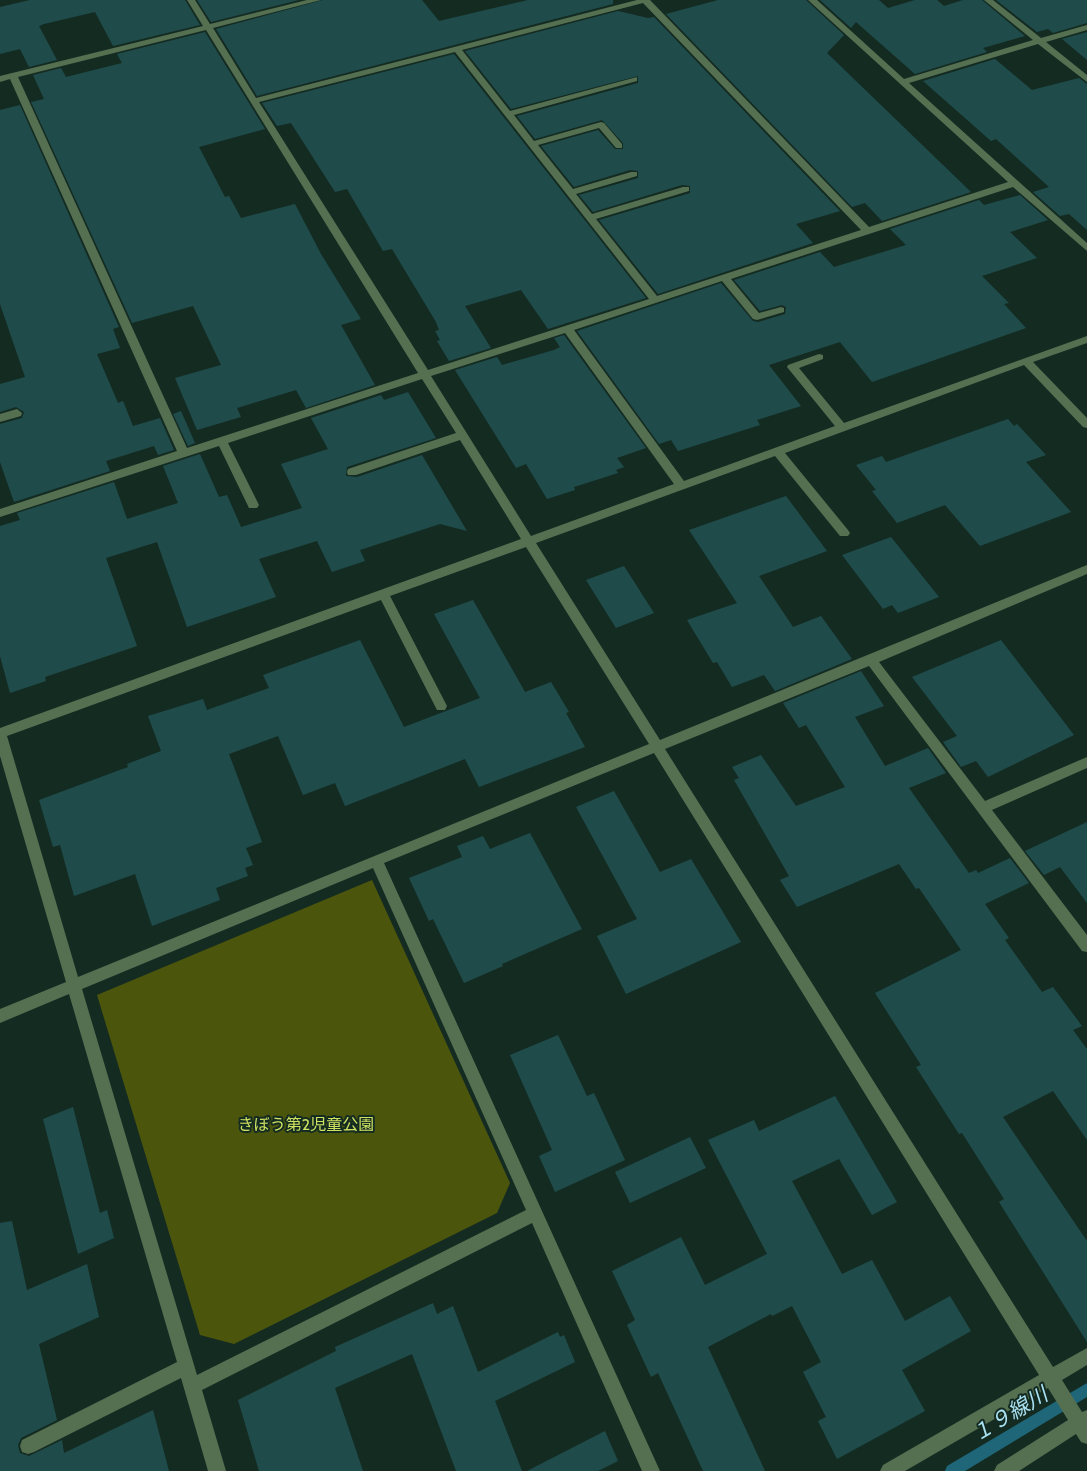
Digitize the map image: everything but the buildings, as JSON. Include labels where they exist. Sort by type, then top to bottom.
[{"type":"street","points":[[191,0],[1050,1378],[1084,1426],[1003,1471]]},
{"type":"street","points":[[0,79],[317,0]]},
{"type":"street","points":[[254,101],[458,50],[621,3],[645,0],[867,231]]},
{"type":"street","points":[[812,0],[1087,248]]},
{"type":"street","points":[[988,0],[1087,79]]},
{"type":"street","points":[[902,82],[1087,26]]},
{"type":"street","points":[[458,50],[654,299]]},
{"type":"street","points":[[13,76],[184,454]]},
{"type":"street","points":[[508,114],[634,79]]},
{"type":"street","points":[[532,144],[601,125],[619,146]]},
{"type":"street","points":[[570,193],[634,174]]},
{"type":"street","points":[[0,513],[654,299],[1015,184]]},
{"type":"street","points":[[590,218],[686,189]]},
{"type":"street","points":[[724,277],[757,317],[781,310]]},
{"type":"street","points":[[567,328],[682,487]]},
{"type":"street","points":[[217,1471],[185,1368],[0,734],[1087,339]]},
{"type":"street","points":[[819,357],[792,367],[842,428]]},
{"type":"street","points":[[1026,361],[1087,424]]},
{"type":"street","points":[[0,418],[17,413]]},
{"type":"street","points":[[352,472],[462,435]]},
{"type":"street","points":[[222,441],[253,505]]},
{"type":"street","points":[[778,452],[844,533]]},
{"type":"street","points":[[0,1016],[376,860],[871,660],[1087,569]]},
{"type":"street","points":[[384,594],[441,706]]},
{"type":"street","points":[[871,660],[1087,946]]},
{"type":"street","points":[[984,808],[1087,762]]},
{"type":"street","points":[[376,860],[651,1471]]},
{"type":"street","points":[[192,1388],[536,1213]]},
{"type":"street","points":[[889,1471],[1087,1356]]},
{"type":"street","points":[[28,1446],[185,1368]]},
{"type":"green space","name":"きぼう第2児童公園","points":[[372,880],[510,1183],[497,1213],[234,1344],[200,1335],[97,995]]},
{"type":"waterway","name":"１９線川","points":[[952,1471],[1087,1390]]}]
